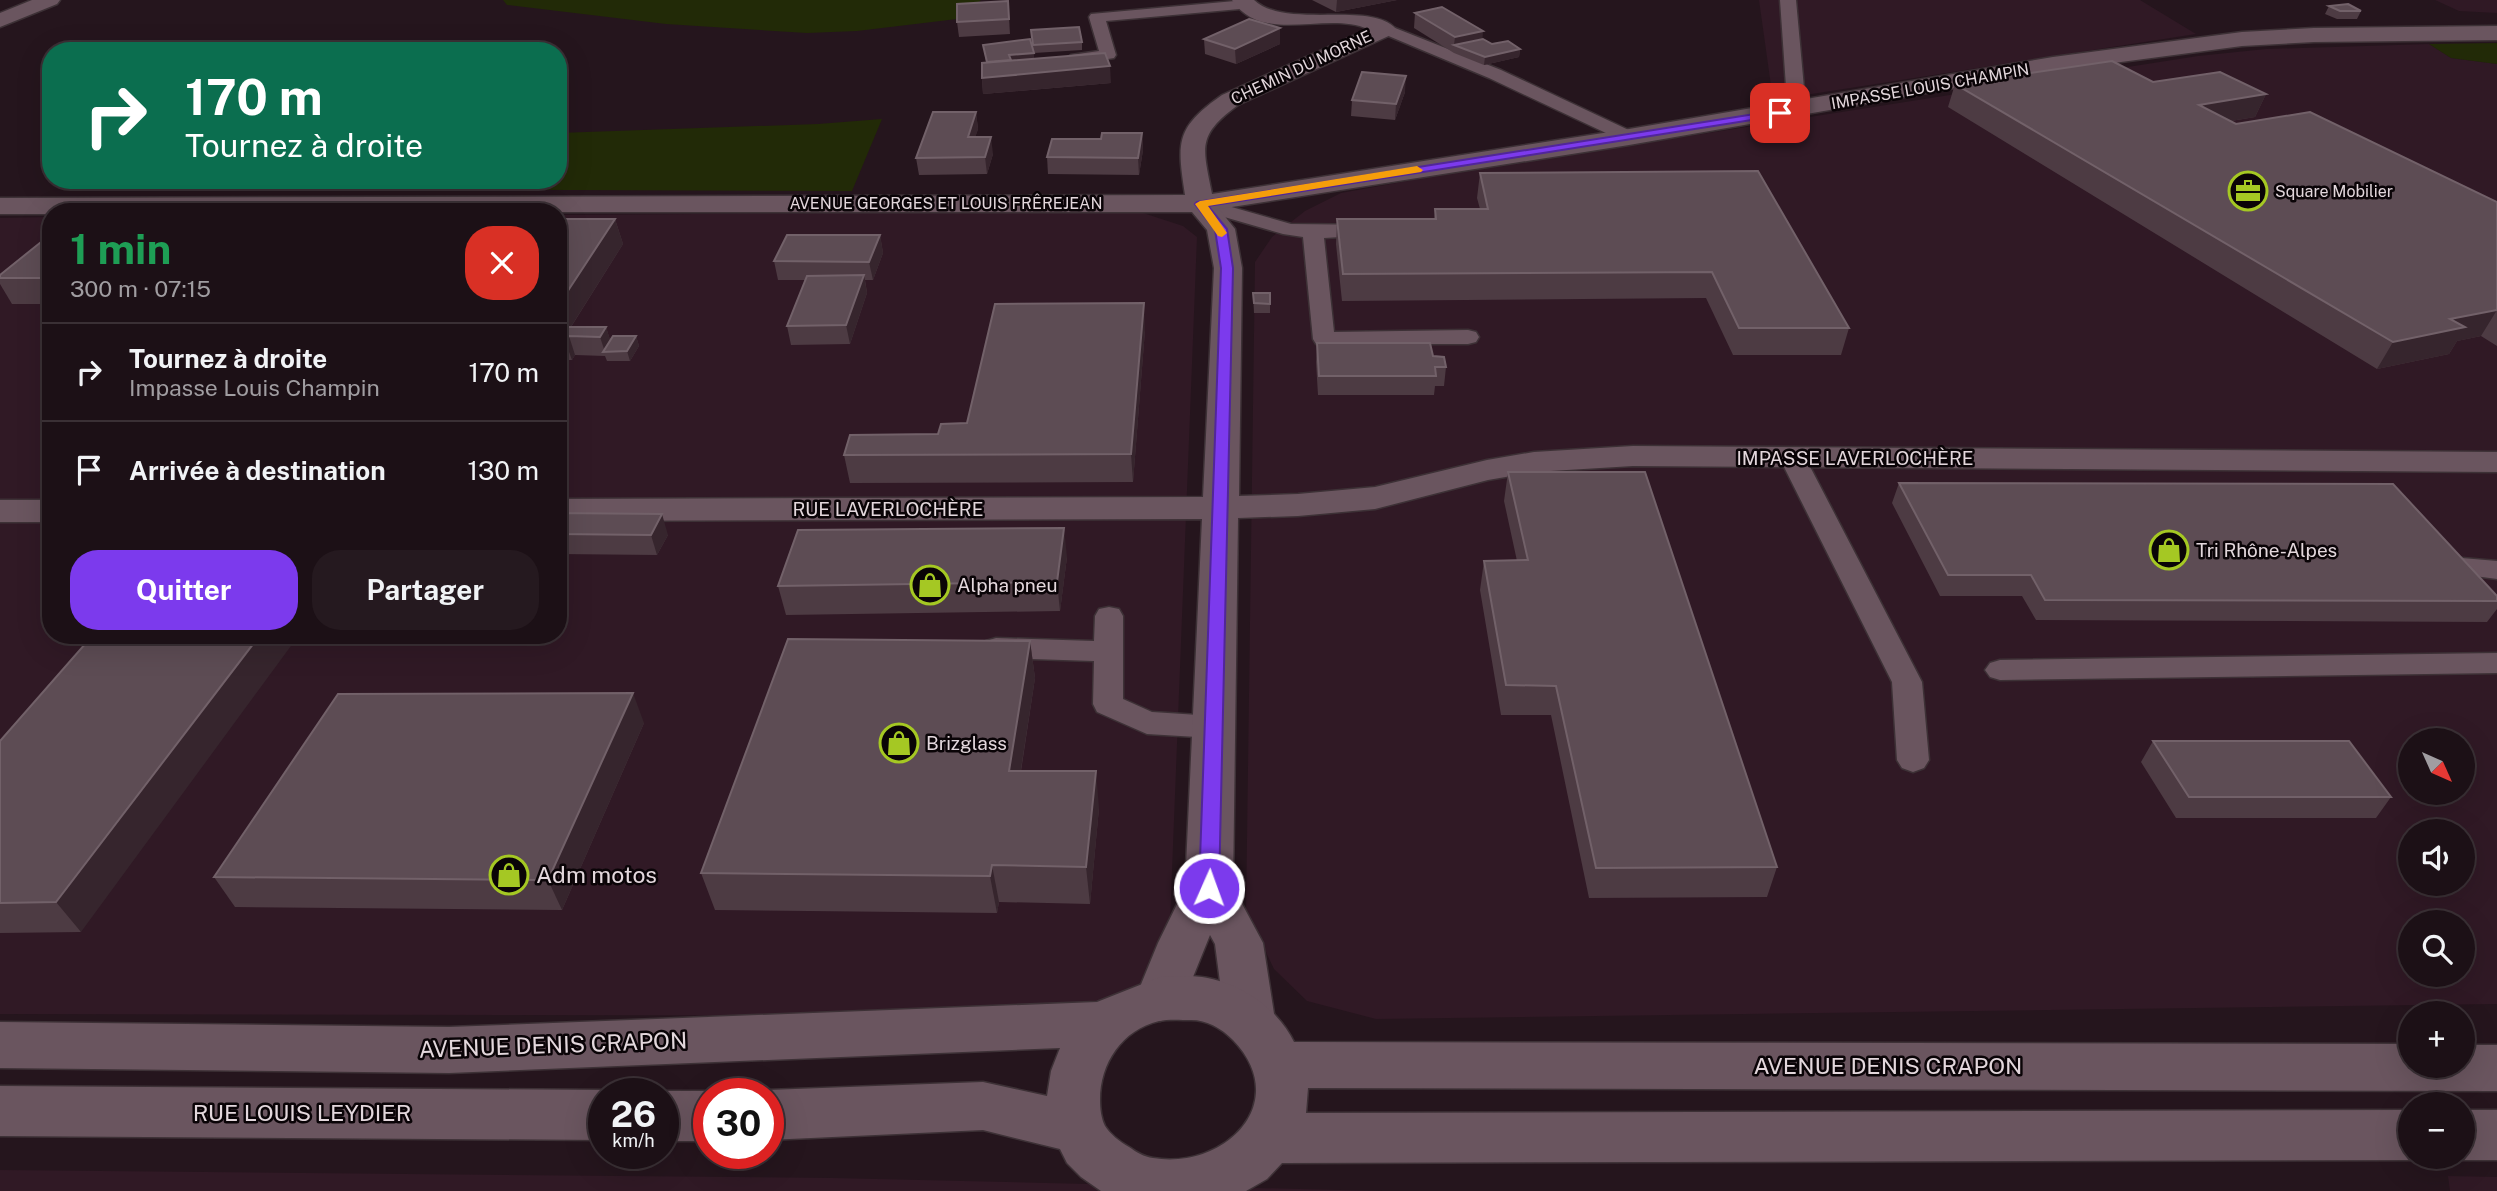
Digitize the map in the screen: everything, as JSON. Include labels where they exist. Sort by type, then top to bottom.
[{"type":"street","points":[[0,21],[50,0]]},
{"type":"street","name":"CHEMIN DU MORNE","points":[[1244,3],[1269,16],[1370,20],[1385,29]]},
{"type":"street","name":"CHEMIN DU MORNE","points":[[1200,204],[1191,141],[1199,124],[1208,114],[1230,100],[1385,29]]},
{"type":"street","name":"IMPASSE LOUIS CHAMPIN","points":[[1200,204],[1629,137],[2053,64],[2242,39],[2314,35],[2497,33]]},
{"type":"street","name":"AVENUE GEORGES ET LOUIS FRÊREJEAN","points":[[567,204],[1200,204]]},
{"type":"street","points":[[1160,999],[1182,943],[1209,888],[1227,268],[1221,229],[1200,204]]},
{"type":"street","name":"AVENUE GEORGES ET LOUIS FRÊREJEAN","points":[[0,206],[42,206]]},
{"type":"street","name":"IMPASSE LAVERLOCHÈRE","points":[[1218,508],[1351,501],[1534,462],[1633,456],[2497,462]]},
{"type":"street","name":"RUE LAVERLOCHÈRE","points":[[567,510],[1218,508]]},
{"type":"street","points":[[0,511],[42,511]]},
{"type":"street","points":[[1209,888],[1239,943],[1250,1020]]},
{"type":"street","points":[[1160,999],[1207,1000],[1250,1020],[1268,1041],[1280,1065],[1281,1101],[1269,1138],[1247,1161],[1219,1178],[1187,1186],[1153,1188],[1122,1175],[1095,1154],[1078,1128],[1072,1091],[1082,1054],[1107,1024],[1132,1008],[1160,999]]},
{"type":"street","name":"AVENUE DENIS CRAPON","points":[[0,1045],[449,1050],[1107,1024]]},
{"type":"street","name":"AVENUE DENIS CRAPON","points":[[1280,1065],[2497,1068]]},
{"type":"street","points":[[784,1114],[983,1106],[1078,1128]]},
{"type":"street","name":"RUE LOUIS LEYDIER","points":[[0,1111],[588,1115]]},
{"type":"street","points":[[1269,1138],[2398,1135]]},
{"type":"street","points":[[2475,1135],[2497,1135]]},
{"type":"lane","points":[[1788,0],[1796,101],[1805,108]]},
{"type":"lane","points":[[1056,61],[1108,55],[1097,17],[1244,3]]},
{"type":"lane","points":[[1385,29],[1494,74],[1629,137]]},
{"type":"lane","points":[[1200,204],[1290,230],[1313,232],[1392,228]]},
{"type":"lane","points":[[1313,232],[1324,339],[1468,337]]},
{"type":"lane","points":[[1792,457],[1907,682],[1913,760]]},
{"type":"lane","points":[[2462,567],[2497,570]]},
{"type":"lane","points":[[1109,616],[1108,704],[1147,723],[1214,727]]},
{"type":"lane","points":[[974,648],[1108,651]]},
{"type":"lane","points":[[2000,670],[2497,663]]},
{"type":"shaded area","points":[[1759,0],[2140,0],[2196,34],[1773,100]]},
{"type":"shaded area","points":[[2435,0],[2497,0],[2497,13],[2459,11]]},
{"type":"shaded area","points":[[2429,44],[2451,58],[2497,64],[2497,1004],[2475,1004],[2475,1001],[2398,1001],[2398,1005],[1376,1019],[1307,1001],[1274,969],[1246,911],[1255,262],[1272,237],[1305,211],[1341,193],[1434,176],[2198,56],[2266,49]]},
{"type":"shaded area","points":[[1137,211],[1183,226],[1197,237],[1169,947],[1143,985],[1095,1006],[1030,1016],[0,1014],[0,218],[42,217],[42,644],[567,644],[567,215]]},
{"type":"shaded area","points":[[0,1170],[833,1178],[1383,1191],[0,1191]]},
{"type":"shaded area","points":[[2448,1176],[2497,1177],[2497,1191],[2450,1191]]},
{"type":"green space","points":[[503,0],[981,0],[957,19],[857,31],[807,33],[666,24],[507,5]]},
{"type":"green space","points":[[2497,43],[2497,64],[2451,58],[2429,44]]},
{"type":"green space","points":[[882,119],[852,191],[314,189],[567,189],[567,133],[818,124]]},
{"type":"building","points":[[1008,1],[1009,19],[957,22],[957,4]]},
{"type":"building","points":[[2348,4],[2361,11],[2340,11],[2329,6]]},
{"type":"building","points":[[1442,7],[1483,31],[1455,37],[1415,13]]},
{"type":"building","points":[[1249,19],[1280,28],[1235,49],[1204,39]]},
{"type":"building","points":[[1079,27],[1082,42],[1033,45],[1031,30]]},
{"type":"building","points":[[1030,39],[1034,53],[1009,55],[1011,60],[987,62],[983,45]]},
{"type":"building","points":[[1483,39],[1492,44],[1508,41],[1520,49],[1485,57],[1454,45]]},
{"type":"building","points":[[1105,53],[1110,66],[982,78],[982,63]]},
{"type":"building","name":"Square Mobilier","points":[[2112,61],[2153,82],[2220,72],[2266,94],[2199,105],[2236,124],[2310,112],[2497,202],[2497,310],[2450,319],[2465,327],[2393,342],[1955,84]]},
{"type":"building","points":[[1362,72],[1406,76],[1396,104],[1352,100]]},
{"type":"building","points":[[933,112],[976,112],[968,137],[991,137],[985,157],[916,158]]},
{"type":"building","points":[[1102,133],[1142,133],[1138,158],[1047,157],[1052,139],[1101,139]]},
{"type":"building","points":[[1758,171],[1849,328],[1739,328],[1712,272],[1343,274],[1337,219],[1436,219],[1435,209],[1488,209],[1480,173]]},
{"type":"building","points":[[567,219],[615,219],[567,292]]},
{"type":"building","points":[[787,235],[880,235],[869,262],[774,261]]},
{"type":"building","points":[[42,241],[42,278],[0,278],[0,275]]},
{"type":"building","points":[[864,275],[846,325],[787,326],[807,276]]},
{"type":"building","points":[[1253,293],[1270,293],[1270,304],[1254,303]]},
{"type":"building","points":[[1144,303],[1131,454],[844,455],[850,435],[938,434],[941,424],[967,423],[995,304]]},
{"type":"building","points":[[567,327],[606,327],[600,337],[569,336],[567,338]]},
{"type":"building","points":[[613,336],[636,336],[627,351],[603,352]]},
{"type":"building","points":[[1317,343],[1430,343],[1433,356],[1444,357],[1446,367],[1435,367],[1436,376],[1319,376]]},
{"type":"building","points":[[1508,472],[1645,472],[1777,867],[1596,868],[1556,686],[1506,685],[1484,561],[1528,560]]},
{"type":"building","name":"Tri Rhône-Alpes","points":[[1899,483],[2393,484],[2497,596],[2497,601],[2045,600],[2031,575],[1948,575]]},
{"type":"building","points":[[567,513],[662,514],[651,535],[567,534]]},
{"type":"building","points":[[1064,528],[1057,582],[778,586],[798,530]]},
{"type":"building","name":"Brizglass","points":[[788,639],[1030,641],[1009,771],[1096,771],[1086,867],[992,865],[990,876],[701,873]]},
{"type":"building","points":[[85,644],[253,644],[56,902],[0,903],[0,741]]},
{"type":"building","points":[[633,693],[548,880],[214,877],[338,694]]},
{"type":"building","points":[[2153,741],[2349,741],[2391,797],[2189,797]]},
{"type":"slow traffic","points":[[1222,233],[1200,204],[1417,170]]},
{"type":"place","name":"Square Mobilier","points":[[2248,191]]},
{"type":"place","name":"Tri Rhône-Alpes","points":[[2169,550]]},
{"type":"place","name":"Alpha pneu","points":[[930,585]]},
{"type":"place","name":"Brizglass","points":[[899,743]]},
{"type":"place","name":"Adm motos","points":[[509,875]]},
{"type":"route","points":[[1209,888],[1227,268],[1221,229],[1200,204],[1780,113]]}]
